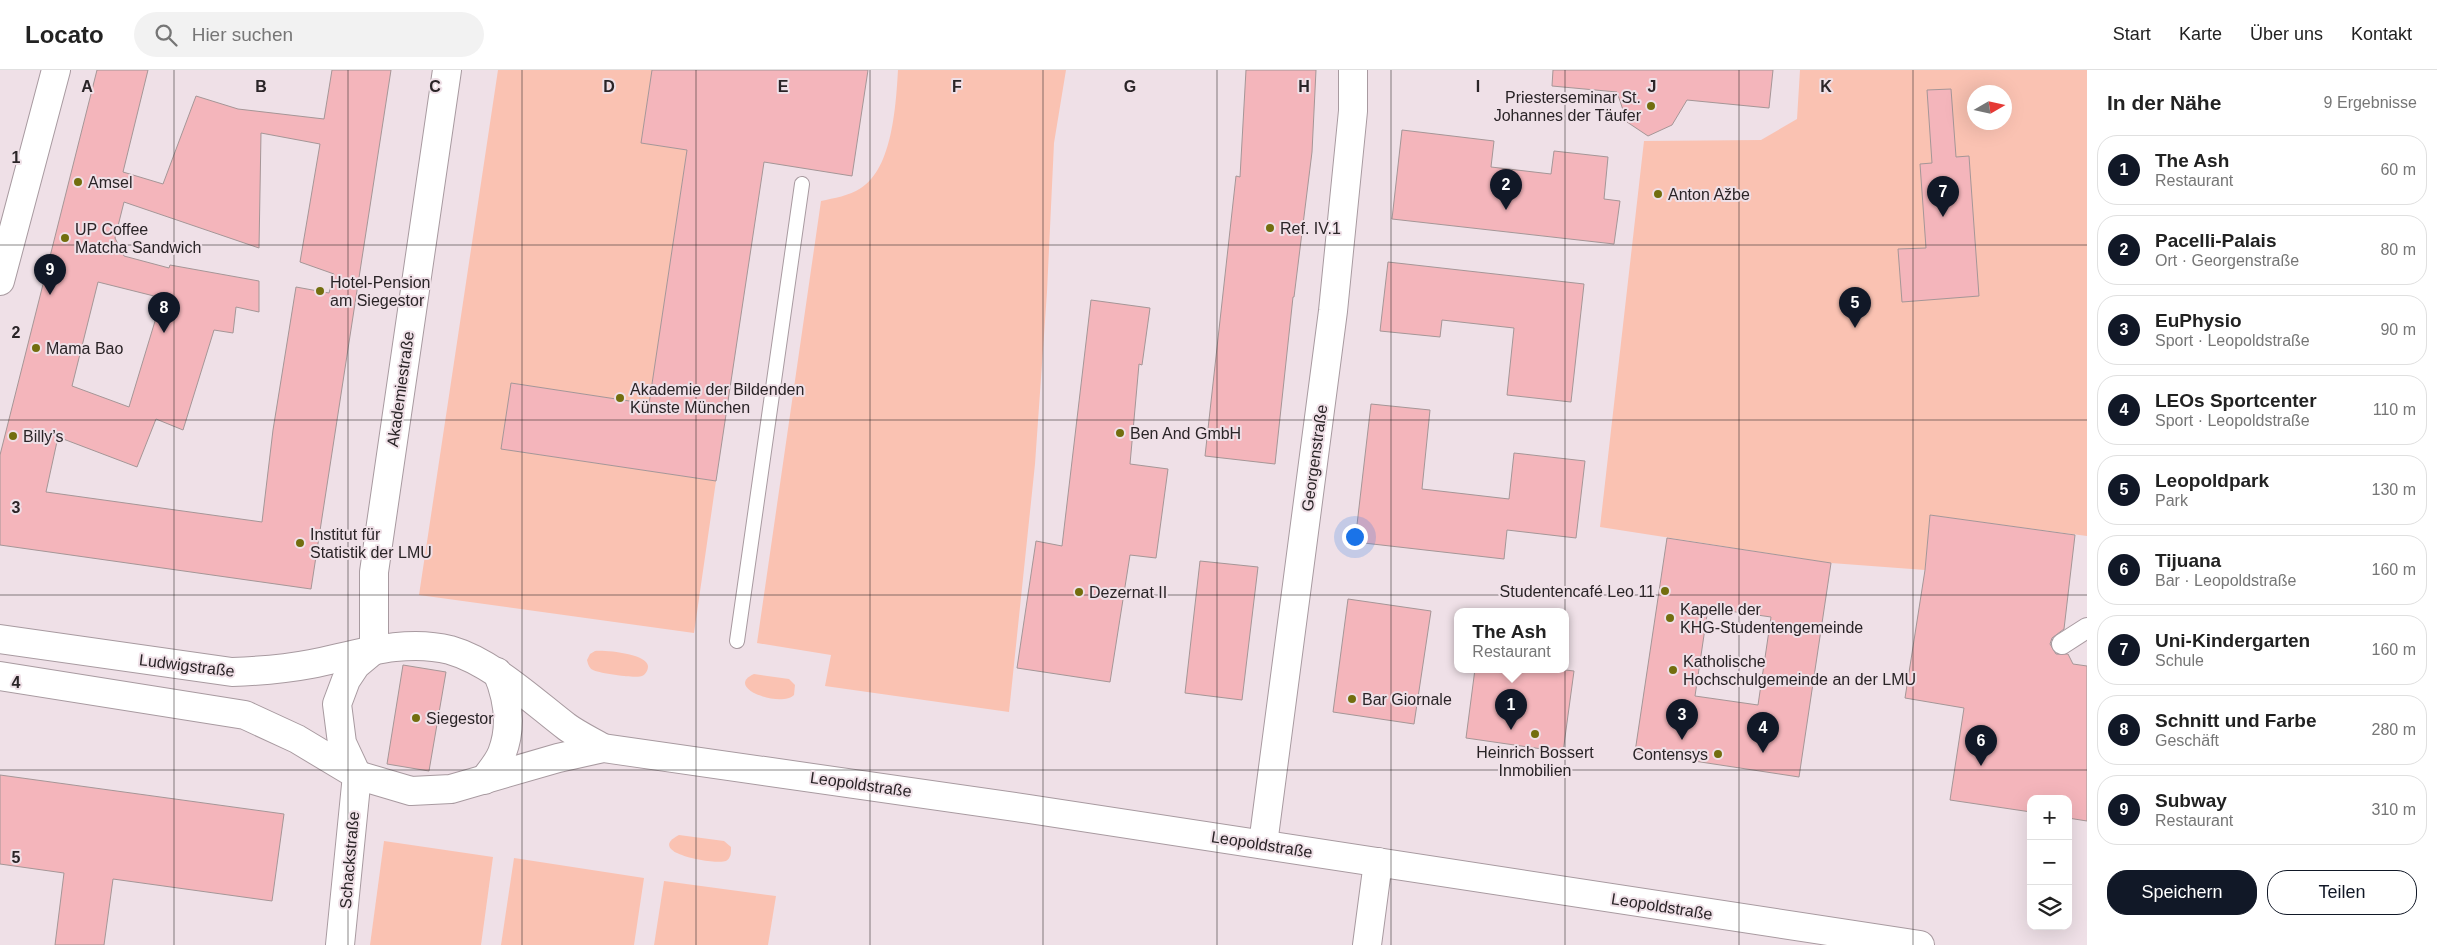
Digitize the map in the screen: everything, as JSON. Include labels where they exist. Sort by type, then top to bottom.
[{"type":"main road","points":[[0,281],[56,70]]},
{"type":"main road","name":"Akademiestraße","points":[[374,650],[374,572],[447,70]]},
{"type":"main road","name":"Georgenstraße","points":[[1263,844],[1333,311],[1353,111],[1353,70]]},
{"type":"main road","name":"Ludwigstraße","points":[[0,639],[232,672],[265,671],[311,664],[374,650]]},
{"type":"main road","name":"Leopoldstraße","points":[[374,650],[424,647],[451,650],[497,672],[569,728],[603,748]]},
{"type":"main road","points":[[357,775],[342,744],[337,704],[346,680],[356,665],[374,650]]},
{"type":"main road","points":[[484,780],[501,755],[507,734],[504,690],[497,672]]},
{"type":"main road","points":[[0,676],[245,715],[297,739],[357,775]]},
{"type":"main road","name":"Leopoldstraße","points":[[357,775],[411,791],[451,789],[558,758],[603,748],[1263,844],[1920,945]]},
{"type":"main road","name":"Schackstraße","points":[[340,944],[357,775]]},
{"type":"main road","points":[[1367,945],[1378,862]]},
{"type":"street","points":[[2062,644],[2087,628]]},
{"type":"lane","points":[[738,641],[802,184]]},
{"type":"shaded area","points":[[498,70],[652,70],[641,143],[687,150],[649,404],[511,383],[501,449],[716,481],[694,633],[419,595]]},
{"type":"shaded area","points":[[898,70],[1066,70],[1054,143],[1047,292],[1035,464],[1009,712],[825,686],[831,655],[757,643],[821,201],[856,191],[872,179],[880,166],[891,134]]},
{"type":"shaded area","points":[[1800,70],[2087,70],[2087,536],[1930,515],[1925,570],[1831,563],[1600,527],[1644,141],[1761,140],[1797,119]]},
{"type":"shaded area","points":[[595,651],[616,652],[641,658],[648,666],[646,673],[639,677],[633,677],[593,670],[587,660],[590,654]]},
{"type":"shaded area","points":[[754,674],[789,679],[795,685],[794,695],[778,699],[757,695],[745,685],[746,679]]},
{"type":"shaded area","points":[[679,835],[724,841],[731,847],[730,857],[726,861],[709,861],[675,852],[670,847],[670,841]]},
{"type":"shaded area","points":[[384,841],[493,857],[481,945],[370,945]]},
{"type":"shaded area","points":[[514,858],[644,878],[634,945],[501,945]]},
{"type":"shaded area","points":[[664,881],[776,896],[768,945],[654,945]]},
{"type":"building","points":[[97,70],[148,70],[123,172],[163,184],[196,96],[238,109],[324,119],[332,70],[391,70],[311,589],[0,545],[0,455]],"holes":[[[261,133],[320,144],[300,262],[334,274],[329,293],[296,287],[273,430],[262,522],[46,492],[58,437],[137,467],[156,419],[183,430],[214,330],[233,333],[236,307],[259,312],[259,281],[170,265],[169,268],[124,256],[115,238],[124,202],[259,248]],[[98,282],[162,298],[129,407],[72,386]]]},
{"type":"building","points":[[652,70],[868,70],[852,176],[764,162],[716,481],[501,449],[511,383],[649,404],[687,150],[641,143]]},
{"type":"building","points":[[1246,70],[1316,70],[1312,152],[1293,297],[1275,464],[1205,456],[1236,176],[1240,177]]},
{"type":"building","name":"Priesterseminar St. Johannes der Täufer","points":[[1553,70],[1773,70],[1769,108],[1687,100],[1672,125],[1648,136],[1627,122],[1617,92],[1552,86]]},
{"type":"building","points":[[1951,89],[1956,157],[1969,156],[1979,296],[1902,302],[1898,249],[1926,248],[1920,164],[1932,163],[1927,90]]},
{"type":"building","points":[[1402,130],[1494,141],[1491,167],[1551,174],[1554,151],[1608,157],[1604,199],[1620,201],[1614,244],[1392,219]]},
{"type":"building","points":[[1388,262],[1584,284],[1571,402],[1507,395],[1514,328],[1442,320],[1440,337],[1380,331]]},
{"type":"building","points":[[1091,300],[1150,308],[1142,365],[1139,364],[1130,464],[1168,469],[1156,558],[1130,555],[1110,682],[1017,668],[1036,541],[1062,546]]},
{"type":"building","points":[[1371,404],[1430,410],[1422,489],[1509,499],[1514,453],[1585,461],[1576,538],[1507,530],[1504,559],[1355,542]]},
{"type":"building","points":[[1930,515],[2075,535],[2064,629],[2052,638],[2050,644],[2056,654],[2068,654],[2073,664],[2087,666],[2087,821],[2072,819],[2072,795],[2027,795],[2027,811],[1950,800],[1964,708],[1905,698],[1925,570]]},
{"type":"building","name":"Katholische Hochschulgemeinde an der LMU","points":[[1667,538],[1831,563],[1799,777],[1635,752]],"holes":[[[1708,608],[1771,617],[1758,705],[1695,696]]]},
{"type":"building","points":[[1200,561],[1258,567],[1242,700],[1185,693]]},
{"type":"building","points":[[1348,599],[1431,611],[1414,724],[1333,712]]},
{"type":"building","name":"Siegestor","points":[[403,665],[446,672],[429,771],[387,764]]},
{"type":"building","points":[[1569,670],[1574,671],[1563,752],[1466,738],[1474,673],[1569,673]]},
{"type":"building","points":[[0,775],[284,814],[272,901],[113,879],[104,945],[55,945],[64,873],[0,864]]},
{"type":"place","name":"Priesterseminar St. Johannes der Täufer","points":[[1651,106]]},
{"type":"place","name":"Amsel","points":[[78,182]]},
{"type":"place","name":"Anton Ažbe","points":[[1658,194]]},
{"type":"place","name":"Pacelli-Palais","points":[[1506,210]]},
{"type":"place","name":"Uni-Kindergarten","points":[[1943,217]]},
{"type":"place","name":"Ref. IV.1","points":[[1270,228]]},
{"type":"place","name":"UP Coffee Matcha Sandwich","points":[[65,238]]},
{"type":"place","name":"Hotel-Pension am Siegestor","points":[[320,291]]},
{"type":"place","name":"Subway","points":[[50,295]]},
{"type":"place","name":"Leopoldpark","points":[[1855,328]]},
{"type":"place","name":"Schnitt und Farbe","points":[[164,333]]},
{"type":"place","name":"Mama Bao","points":[[36,348]]},
{"type":"place","name":"Akademie der Bildenden Künste München","points":[[620,398]]},
{"type":"place","name":"Ben And GmbH","points":[[1120,433]]},
{"type":"place","name":"Billy’s","points":[[13,436]]},
{"type":"place","name":"Institut für Statistik der LMU","points":[[300,543]]},
{"type":"place","name":"Studentencafé Leo 11","points":[[1665,591]]},
{"type":"place","name":"Dezernat II","points":[[1079,592]]},
{"type":"place","name":"Kapelle der KHG-Studentengemeinde","points":[[1670,618]]},
{"type":"place","name":"Katholische Hochschulgemeinde an der LMU","points":[[1673,670]]},
{"type":"place","name":"Bar Giornale","points":[[1352,699]]},
{"type":"place","name":"Siegestor","points":[[416,718]]},
{"type":"place","name":"The Ash","points":[[1511,730]]},
{"type":"place","name":"Heinrich Bossert Inmobilien","points":[[1535,734]]},
{"type":"place","name":"EuPhysio","points":[[1682,740]]},
{"type":"place","name":"LEOs Sportcenter","points":[[1763,753]]},
{"type":"place","name":"Contensys","points":[[1718,754]]},
{"type":"place","name":"Tijuana","points":[[1981,766]]}]
